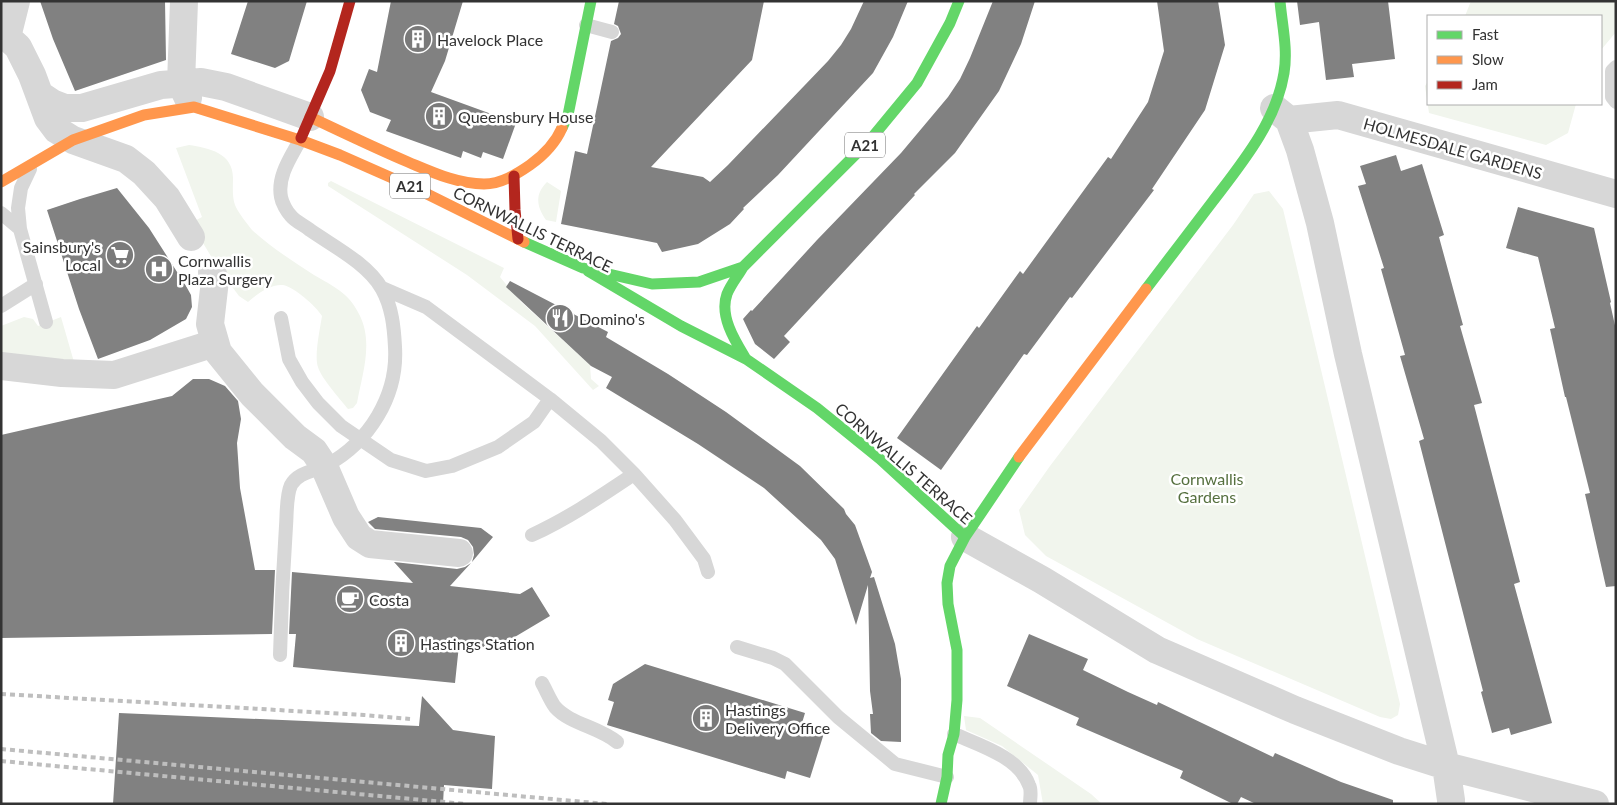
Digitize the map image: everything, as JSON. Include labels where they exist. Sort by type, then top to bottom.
[{"type":"main road","points":[[1,182],[73,140],[144,115],[177,109],[194,107],[305,129],[330,71],[350,1]]},
{"type":"main road","name":"A21","points":[[514,176],[545,154],[559,135],[568,115],[591,1]]},
{"type":"main road","name":"A21","points":[[583,268],[652,284],[699,282],[743,267],[870,140],[917,83],[950,23],[959,1]]},
{"type":"main road","points":[[965,537],[1006,476],[1252,149],[1281,114],[1285,59],[1280,1]]},
{"type":"main road","name":"CORNWALLIS TERRACE","points":[[305,129],[405,160],[436,174],[458,181],[486,184],[514,176]]},
{"type":"main road","name":"CORNWALLIS TERRACE","points":[[305,129],[340,155],[417,189],[518,239],[583,268],[656,312],[746,359],[817,408],[880,459],[965,537],[950,566],[947,583],[948,604],[956,650],[957,700],[954,734],[948,755],[947,777],[941,804]]},
{"type":"main road","points":[[514,176],[518,239]]},
{"type":"main road","name":"CORNWALLIS TERRACE","points":[[743,267],[726,297],[725,314],[734,338],[746,359]]},
{"type":"street","points":[[16,1],[4,36],[18,47],[40,95],[48,118],[56,130],[73,140],[126,158],[144,173],[166,198],[191,236]]},
{"type":"street","points":[[184,1],[182,83],[185,93],[194,107]]},
{"type":"street","points":[[40,95],[64,108],[82,108],[161,85],[201,82],[226,87],[305,129]]},
{"type":"street","points":[[1281,114],[1300,150],[1320,224],[1348,354],[1446,766],[1451,804]]},
{"type":"street","name":"HOLMESDALE GARDENS","points":[[1281,114],[1338,115],[1616,194]]},
{"type":"street","points":[[115,125],[126,158]]},
{"type":"street","points":[[212,272],[215,280],[210,324],[218,352],[252,394],[294,438],[314,451],[324,466],[346,517],[359,537],[370,544],[459,553]]},
{"type":"street","points":[[1,366],[62,373],[114,375],[215,343]]},
{"type":"street","points":[[965,537],[1042,580],[1157,650],[1295,710],[1399,751],[1446,766],[1595,804]]},
{"type":"lane","points":[[586,25],[612,32]]},
{"type":"lane","points":[[1616,68],[1612,71],[1612,97],[1616,102]]},
{"type":"lane","points":[[280,655],[283,570],[288,499],[291,486],[297,478],[324,466],[351,449],[360,440],[380,413],[390,388],[396,361],[395,334],[391,309],[382,288],[370,274],[353,260],[291,217],[284,205],[281,197],[281,185],[284,171],[305,129]]},
{"type":"lane","points":[[31,165],[21,188],[18,208],[20,229],[46,322]]},
{"type":"lane","points":[[1,213],[20,229]]},
{"type":"lane","points":[[1,306],[36,284]]},
{"type":"lane","points":[[382,288],[426,307],[550,399],[601,441],[634,474],[675,520],[704,559],[708,572]]},
{"type":"lane","points":[[281,318],[289,358],[302,382],[318,403],[342,426],[390,460],[426,470],[452,466],[498,447],[534,422],[550,399]]},
{"type":"lane","points":[[532,534],[558,523],[585,508],[634,474]]},
{"type":"lane","points":[[737,647],[773,658],[785,664],[838,717],[895,764],[947,777]]},
{"type":"lane","points":[[542,683],[555,707],[568,717],[610,735],[617,742]]},
{"type":"lane","points":[[954,734],[995,751],[1022,770],[1030,786],[1030,804]]},
{"type":"green space","points":[[1471,1],[1616,1],[1616,32],[1602,49],[1602,15],[1465,15]]},
{"type":"green space","points":[[1427,83],[1427,100],[1425,86]]},
{"type":"green space","points":[[1428,105],[1576,105],[1568,133],[1546,145],[1429,113]]},
{"type":"green space","points":[[189,145],[212,150],[224,157],[229,163],[232,170],[235,205],[252,230],[282,254],[340,291],[355,307],[366,336],[366,358],[357,403],[353,408],[348,409],[327,383],[318,367],[317,349],[322,316],[315,307],[299,293],[283,285],[269,288],[248,302],[239,296],[218,268],[191,223],[202,217],[176,148]]},
{"type":"green space","points":[[331,181],[504,268],[500,277],[521,302],[590,365],[591,379],[599,386],[593,390],[535,326],[467,275],[328,186],[328,183]]},
{"type":"green space","points":[[547,182],[561,191],[556,222],[546,220],[540,210],[538,200],[540,191]]},
{"type":"green space","name":"Cornwallis Gardens","points":[[1269,191],[1283,209],[1400,704],[1398,715],[1391,719],[1380,717],[1197,639],[1046,556],[1025,535],[1019,510],[1050,466],[1233,225],[1254,194]]},
{"type":"green space","points":[[24,317],[33,319],[38,326],[61,317],[74,362],[9,355],[1,352],[1,326]]},
{"type":"green space","points":[[964,716],[980,718],[1091,794],[1102,804],[1043,804],[1038,775],[1002,746],[966,730]]},
{"type":"building","points":[[40,1],[165,1],[166,60],[75,91],[53,39]]},
{"type":"building","points":[[248,1],[307,1],[289,61],[275,68],[231,54]]},
{"type":"building","points":[[391,1],[463,1],[445,61],[431,92],[516,123],[503,159],[483,152],[481,158],[463,151],[461,158],[386,131],[391,120],[370,112],[361,90],[369,69],[377,72]]},
{"type":"building","points":[[619,1],[764,1],[752,60],[651,167],[703,177],[710,182],[828,61],[851,29],[864,1],[908,1],[893,37],[873,73],[778,175],[743,208],[730,224],[698,244],[662,252],[657,243],[561,224],[575,151],[587,154],[611,41],[618,38],[621,34],[618,26],[614,24]]},
{"type":"building","points":[[993,1],[1035,1],[1021,44],[999,91],[955,153],[914,194],[784,336],[790,342],[774,359],[755,344],[743,319],[901,153],[948,97],[960,79],[970,58]]},
{"type":"building","points":[[1157,1],[1218,1],[1225,45],[1205,110],[1152,189],[1154,190],[1027,355],[1024,354],[941,470],[897,438],[977,326],[979,328],[1020,271],[1023,274],[1108,157],[1111,159],[1148,102],[1164,51]]},
{"type":"building","points":[[1297,1],[1388,1],[1395,59],[1352,64],[1354,77],[1326,80],[1319,22],[1300,25]]},
{"type":"building","points":[[1396,155],[1401,171],[1422,164],[1444,235],[1439,237],[1463,325],[1460,326],[1482,403],[1474,405],[1520,582],[1514,584],[1552,723],[1511,735],[1509,728],[1492,733],[1419,441],[1424,439],[1400,356],[1405,355],[1381,269],[1384,268],[1358,186],[1366,184],[1360,166]]},
{"type":"building","points":[[117,188],[149,228],[186,286],[191,295],[192,307],[186,319],[150,340],[98,359],[79,309],[47,210]]},
{"type":"building","points":[[1518,207],[1594,228],[1616,330],[1616,586],[1606,587],[1585,494],[1590,493],[1565,397],[1550,329],[1555,328],[1538,257],[1506,248]]},
{"type":"building","points":[[510,281],[608,332],[606,337],[726,412],[800,466],[844,509],[855,525],[872,572],[870,578],[874,577],[895,644],[901,679],[901,742],[881,741],[871,733],[870,714],[873,714],[870,691],[868,585],[856,625],[835,559],[821,540],[764,488],[698,444],[606,388],[612,377],[591,366],[506,287]]},
{"type":"building","points":[[193,379],[209,379],[225,386],[238,401],[241,419],[237,443],[240,488],[255,570],[275,570],[272,634],[1,638],[1,435],[172,396]]},
{"type":"building","points":[[378,517],[481,528],[493,537],[472,562],[474,555],[473,547],[468,540],[461,537],[375,529],[368,522]]},
{"type":"building","name":"Hastings Station","points":[[394,562],[457,569],[471,563],[450,586],[520,594],[532,587],[550,616],[508,641],[507,649],[459,645],[455,683],[293,667],[296,634],[289,634],[292,572],[413,583]]},
{"type":"building","points":[[1029,634],[1088,659],[1083,670],[1128,692],[1157,705],[1158,702],[1273,757],[1275,753],[1341,782],[1393,800],[1393,804],[1256,804],[1241,797],[1237,804],[1233,804],[1180,778],[1183,771],[1076,725],[1079,718],[1007,686]]},
{"type":"building","name":"Hastings Delivery Office","points":[[645,664],[805,713],[802,723],[825,730],[810,778],[787,771],[785,779],[607,725],[614,702],[608,700],[613,684]]},
{"type":"building","points":[[422,696],[453,730],[495,736],[492,789],[444,785],[443,804],[113,804],[119,713],[419,726]]},
{"type":"railway","points":[[1,694],[410,719]]},
{"type":"railway","points":[[1,749],[607,804]]},
{"type":"railway","points":[[1,761],[466,804]]},
{"type":"traffic: fast","points":[[562,128],[568,115],[591,1]]},
{"type":"traffic: fast","points":[[524,242],[583,268],[652,284],[699,282],[743,267],[870,140],[917,83],[950,23],[959,1]]},
{"type":"traffic: fast","points":[[1146,289],[1246,157],[1274,108],[1280,91],[1285,64],[1280,1]]},
{"type":"traffic: fast","points":[[743,267],[727,294],[725,311],[729,328],[746,359]]},
{"type":"traffic: fast","points":[[588,271],[681,326],[746,359],[817,408],[880,459],[965,537]]},
{"type":"traffic: fast","points":[[941,804],[947,777],[948,755],[954,734],[957,700],[957,650],[948,604],[947,583],[950,566],[965,537],[1019,457]]},
{"type":"traffic: slow","points":[[1,182],[73,140],[144,115],[194,107],[300,140]]},
{"type":"traffic: slow","points":[[310,117],[435,173],[454,180],[484,184],[503,180],[530,165],[549,149],[562,128]]},
{"type":"traffic: slow","points":[[300,140],[340,155],[417,189],[524,242]]},
{"type":"traffic: slow","points":[[1019,457],[1146,289]]},
{"type":"traffic: jam","points":[[301,138],[330,71],[350,1]]},
{"type":"traffic: jam","points":[[514,176],[518,239]]},
{"type":"place","name":"Havelock Place","points":[[418,39]]},
{"type":"place","name":"Queensbury House","points":[[439,116]]},
{"type":"place","name":"Sainsbury's Local","points":[[120,255]]},
{"type":"place","name":"Cornwallis Plaza Surgery","points":[[159,269]]},
{"type":"place","name":"Domino's","points":[[560,318]]},
{"type":"place","name":"Costa","points":[[350,599]]},
{"type":"place","name":"Hastings Station","points":[[401,643]]},
{"type":"place","name":"Hastings Delivery Office","points":[[706,718]]}]
